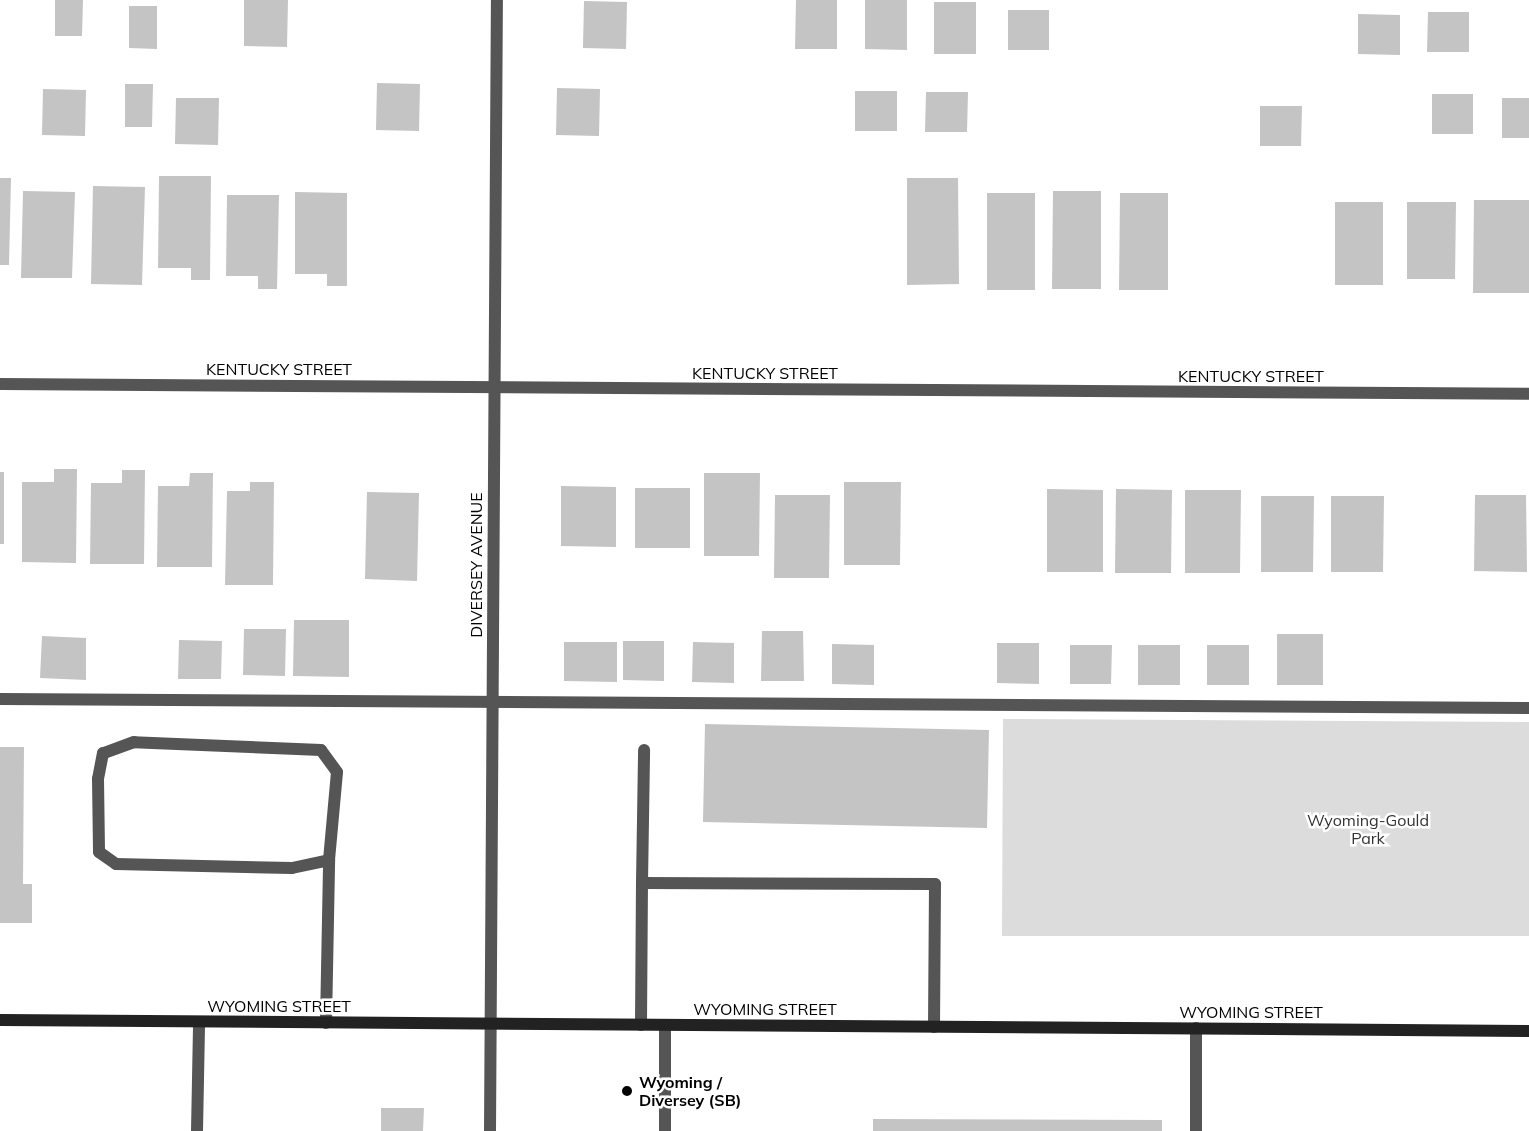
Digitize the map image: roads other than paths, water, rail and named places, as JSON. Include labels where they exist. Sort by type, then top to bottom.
[{"type":"street","name":"DIVERSEY AVENUE","points":[[490,1131],[496,0]]},
{"type":"street","name":"KENTUCKY STREET","points":[[0,384],[1529,394]]},
{"type":"street","points":[[0,699],[1529,708]]},
{"type":"street","points":[[326,1023],[329,860],[337,772],[321,750],[135,742],[103,753],[98,779],[99,852],[116,864],[292,868],[329,860]]},
{"type":"street","points":[[641,1025],[644,750]]},
{"type":"street","points":[[642,883],[935,884],[934,1027]]},
{"type":"street","name":"WYOMING STREET","points":[[0,1020],[1529,1031]]},
{"type":"street","points":[[197,1131],[199,1022]]},
{"type":"street","points":[[665,1025],[666,1131]]},
{"type":"street","points":[[1196,1028],[1196,1131]]},
{"type":"place","name":"Wyoming / Diversey (SB)","points":[[627,1091]]},
{"type":"park label","name":"Wyoming-Gould Park","points":[[1368,829]]}]
